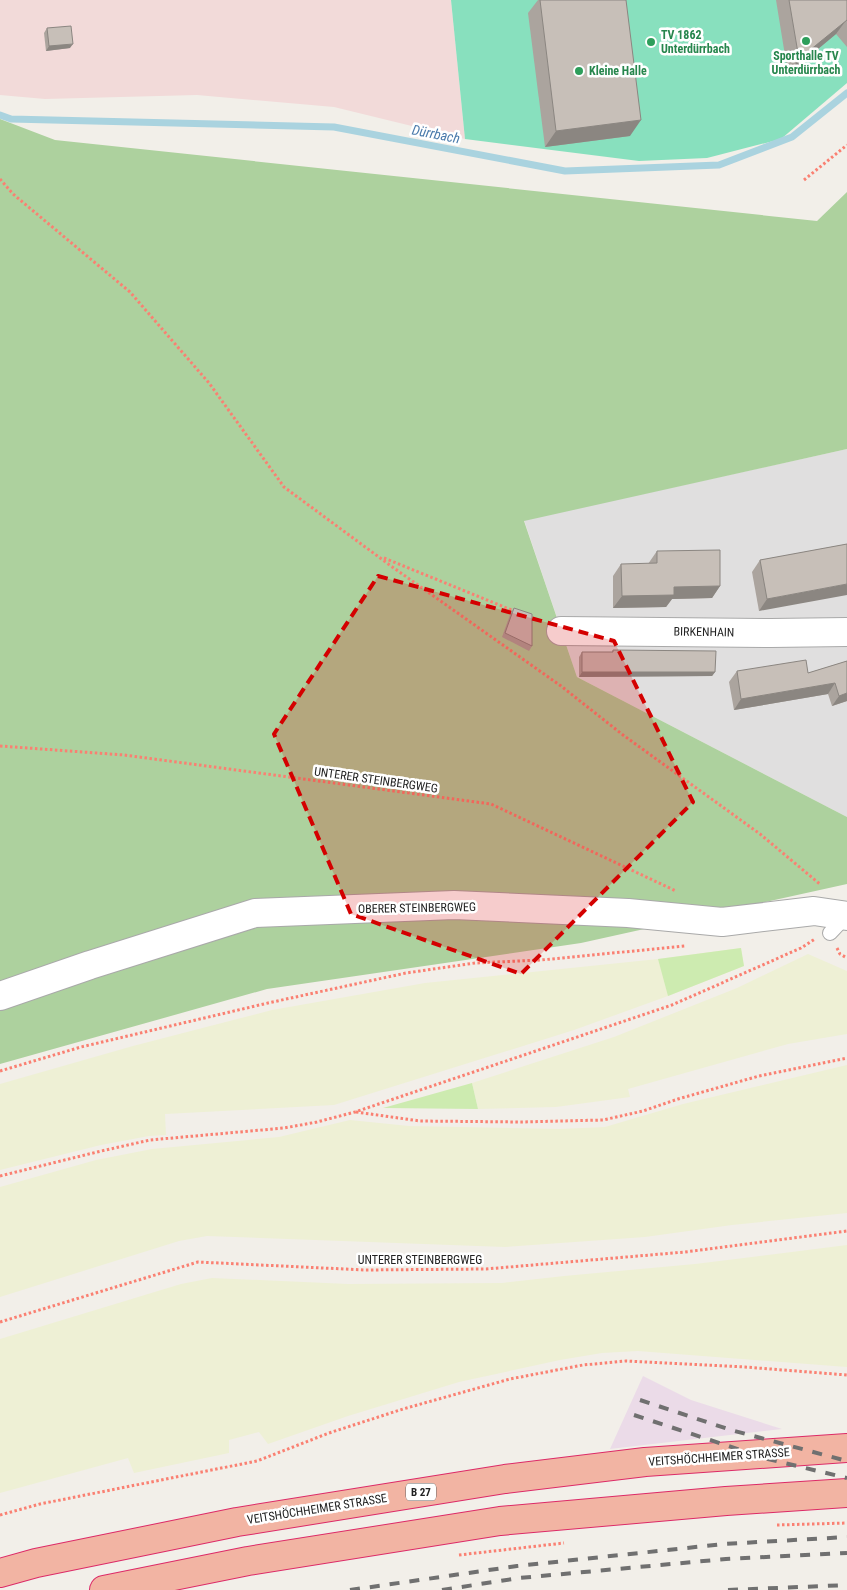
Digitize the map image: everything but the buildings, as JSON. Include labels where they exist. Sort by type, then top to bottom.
[{"type":"highway","name":"VEITSHÖCHHEIMER STRASSE","points":[[0,1572],[237,1522],[505,1479],[645,1462],[847,1448]]},
{"type":"highway","points":[[104,1590],[248,1562],[500,1521],[726,1501],[847,1493]]},
{"type":"street","name":"BIRKENHAIN","points":[[561,630],[771,633],[847,632]]},
{"type":"street","name":"OBERER STEINBERGWEG","points":[[0,996],[90,965],[255,913],[454,905],[628,913],[722,922],[814,911],[838,923]]},
{"type":"path","points":[[804,180],[847,145]]},
{"type":"path","points":[[0,179],[13,194],[130,292],[209,383],[284,487],[561,686],[623,735],[760,834],[838,900],[838,923],[801,948],[672,1006],[355,1112],[284,1128],[150,1140],[0,1176]]},
{"type":"path","points":[[379,556],[516,612]]},
{"type":"path","name":"UNTERER STEINBERGWEG","points":[[0,746],[124,755],[491,804],[682,894]]},
{"type":"path","points":[[0,1071],[100,1042],[268,1003],[406,974],[474,964],[693,945]]},
{"type":"path","points":[[355,1112],[420,1121],[522,1122],[603,1120],[643,1111],[758,1076],[847,1058]]},
{"type":"path","name":"UNTERER STEINBERGWEG","points":[[0,1322],[198,1262],[365,1270],[486,1269],[685,1252],[847,1231]]},
{"type":"path","points":[[0,1515],[40,1504],[257,1461],[329,1433],[403,1409],[510,1379],[583,1365],[626,1361],[745,1367],[847,1376]]},
{"type":"path","points":[[771,1525],[847,1523]]},
{"type":"path","points":[[458,1556],[566,1543]]},
{"type":"highlighted area","points":[[378,576],[614,641],[693,802],[521,974],[351,914],[274,734]]},
{"type":"shaded area","points":[[0,0],[451,0],[465,139],[334,107],[197,95],[45,99],[0,95]]},
{"type":"shaded area","points":[[847,449],[847,817],[577,677],[524,520]]},
{"type":"shaded area","points":[[643,1376],[691,1400],[782,1429],[610,1449]]},
{"type":"green space","name":"TV 1862 Unterdürrbach","points":[[451,0],[847,0],[847,83],[781,139],[707,158],[639,161],[465,139]]},
{"type":"green space","points":[[0,119],[55,140],[817,221],[847,192],[847,449],[524,521],[577,677],[847,817],[847,884],[581,943],[267,989],[0,1064]]},
{"type":"green space","points":[[741,948],[744,966],[668,996],[574,1030],[334,1105],[165,1114],[166,1135],[149,1136],[101,1145],[0,1170],[0,1084],[133,1046],[272,1010],[425,983],[658,959]]},
{"type":"green space","points":[[741,948],[744,966],[668,996],[658,959]]},
{"type":"green space","points":[[808,954],[847,971],[847,1034],[788,1044],[628,1089],[630,1097],[556,1107],[478,1109],[472,1083],[614,1037],[737,988]]},
{"type":"green space","points":[[847,1065],[847,1213],[732,1225],[645,1237],[505,1247],[207,1236],[179,1241],[0,1297],[0,1187],[96,1160],[152,1149],[279,1137],[350,1120],[409,1126],[560,1129],[605,1127],[683,1104]]},
{"type":"green space","points":[[472,1083],[478,1109],[383,1108]]},
{"type":"green space","points":[[847,1245],[847,1367],[638,1351],[602,1353],[459,1382],[348,1416],[268,1444],[259,1432],[229,1440],[229,1453],[134,1473],[128,1458],[0,1493],[0,1339],[181,1284],[212,1278],[348,1284],[502,1283],[695,1264]]},
{"type":"waterway","name":"Dürrbach","points":[[0,115],[11,119],[334,127],[565,171],[719,165],[792,137],[847,93]]},
{"type":"railway","points":[[640,1400],[731,1430],[847,1461]]},
{"type":"railway","points":[[634,1415],[768,1459],[847,1478]]},
{"type":"railway","points":[[350,1590],[517,1566],[724,1544],[847,1537]]},
{"type":"railway","points":[[442,1590],[519,1578],[726,1559],[847,1553]]},
{"type":"railway","points":[[728,1590],[847,1585]]},
{"type":"place","name":"Sporthalle TV Unterdürrbach","points":[[806,41]]},
{"type":"place","name":"TV 1862 Unterdürrbach","points":[[651,42]]},
{"type":"place","name":"Kleine Halle","points":[[579,71]]}]
